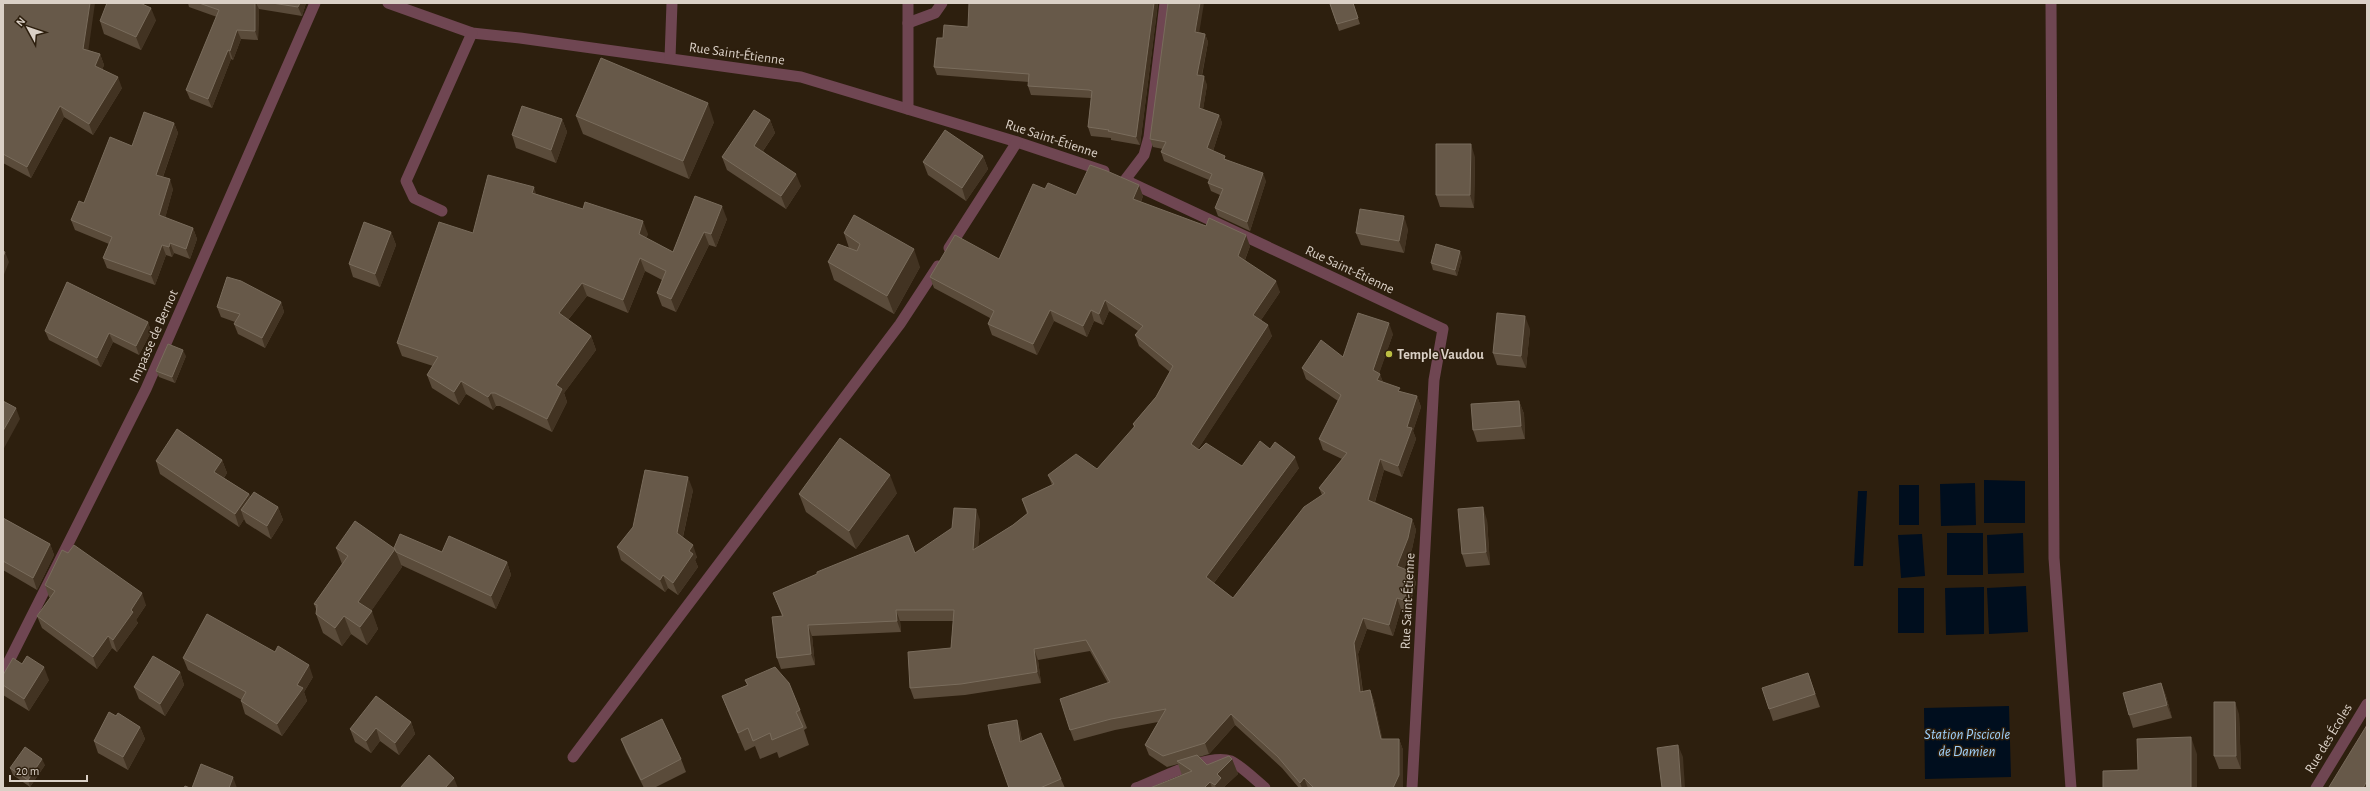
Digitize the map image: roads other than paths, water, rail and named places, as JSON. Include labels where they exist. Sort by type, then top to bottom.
[{"type":"street","name":"Impasse de Bernot","points":[[3,673],[146,389],[315,3]]},
{"type":"street","name":"Rue Saint-Étienne","points":[[388,3],[472,33],[670,58],[801,77],[1017,142],[1125,180],[1443,329],[1434,380],[1412,788]]},
{"type":"street","points":[[670,58],[672,3]]},
{"type":"street","points":[[908,3],[908,109]]},
{"type":"street","points":[[908,23],[935,13],[942,3]]},
{"type":"street","points":[[1125,180],[1144,155],[1149,137],[1165,3]]},
{"type":"street","points":[[2051,3],[2054,558],[2071,788]]},
{"type":"street","points":[[442,211],[414,198],[406,181],[472,33]]},
{"type":"street","points":[[573,757],[900,324],[1017,142]]},
{"type":"street","name":"Rue des Écoles","points":[[2316,788],[2367,704]]},
{"type":"street","points":[[1136,788],[1198,764],[1214,760],[1231,762],[1265,788]]},
{"type":"water","points":[[1984,480],[2025,481],[2025,523],[1984,523]]},
{"type":"water","points":[[1975,483],[1976,525],[1941,526],[1940,484]]},
{"type":"water","points":[[1899,485],[1919,485],[1919,525],[1899,525]]},
{"type":"water","points":[[1858,491],[1867,491],[1863,566],[1854,566]]},
{"type":"water","points":[[1947,533],[1983,533],[1983,575],[1947,575]]},
{"type":"water","points":[[2023,533],[2024,573],[1988,574],[1987,535]]},
{"type":"water","points":[[1922,534],[1925,576],[1901,578],[1898,535]]},
{"type":"water","points":[[2026,586],[2028,632],[1989,634],[1987,588]]},
{"type":"water","points":[[1984,587],[1984,634],[1946,635],[1945,588]]},
{"type":"water","points":[[1898,588],[1924,588],[1924,633],[1898,633]]},
{"type":"water","name":"Station Piscicole de Damien","points":[[2009,706],[2011,777],[1925,779],[1924,708]]},
{"type":"place","name":"Temple Vaudou","points":[[1389,354]]}]
